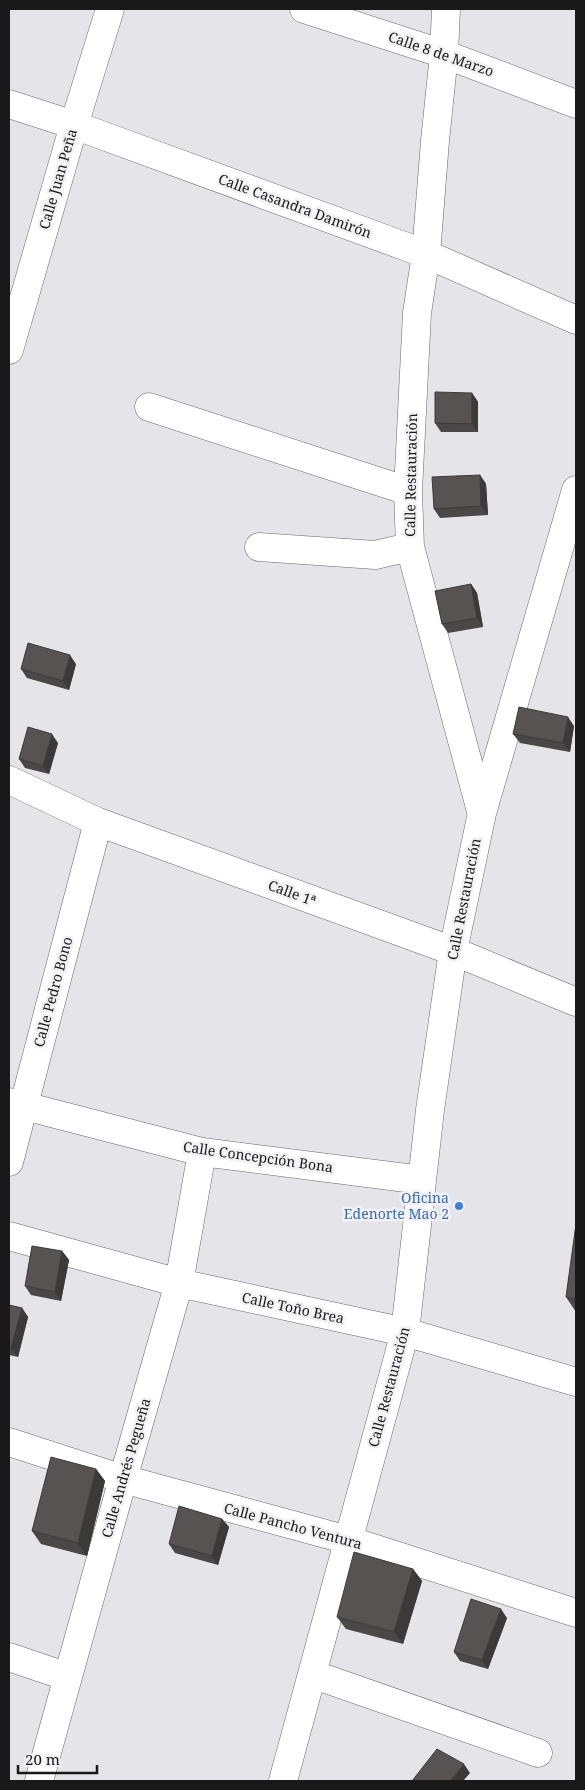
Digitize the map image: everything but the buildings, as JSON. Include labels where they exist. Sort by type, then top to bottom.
[{"type":"street","name":"Calle Juan Peña","points":[[9,350],[74,125],[110,9]]},
{"type":"street","name":"Calle 8 de Marzo","points":[[304,9],[444,54],[576,104]]},
{"type":"street","name":"Calle Restauración","points":[[283,1781],[405,1332],[430,1110],[453,951],[482,813],[410,547],[408,491],[417,313],[426,254],[444,54],[446,9]]},
{"type":"street","name":"Calle Casandra Damirón","points":[[9,104],[74,125],[426,254],[576,320]]},
{"type":"street","points":[[150,407],[408,491]]},
{"type":"street","points":[[482,813],[575,499]]},
{"type":"street","points":[[259,547],[375,555],[410,547]]},
{"type":"street","name":"Calle 1ª","points":[[9,780],[98,822],[453,951],[576,1002]]},
{"type":"street","name":"Calle Pedro Bono","points":[[9,1162],[16,1104],[98,822]]},
{"type":"street","name":"Calle Concepción Bona","points":[[16,1104],[202,1152],[422,1180]]},
{"type":"street","name":"Calle Andrés Pegueña","points":[[39,1781],[179,1282],[202,1152]]},
{"type":"street","name":"Calle Toño Brea","points":[[9,1236],[179,1282],[405,1332],[576,1382]]},
{"type":"street","name":"Calle Pancho Ventura","points":[[9,1442],[123,1479],[348,1540],[576,1613]]},
{"type":"street","points":[[9,1657],[68,1677]]},
{"type":"street","points":[[312,1674],[538,1752]]},
{"type":"place","name":"Oficina Edenorte Mao 2","points":[[459,1206]]}]
